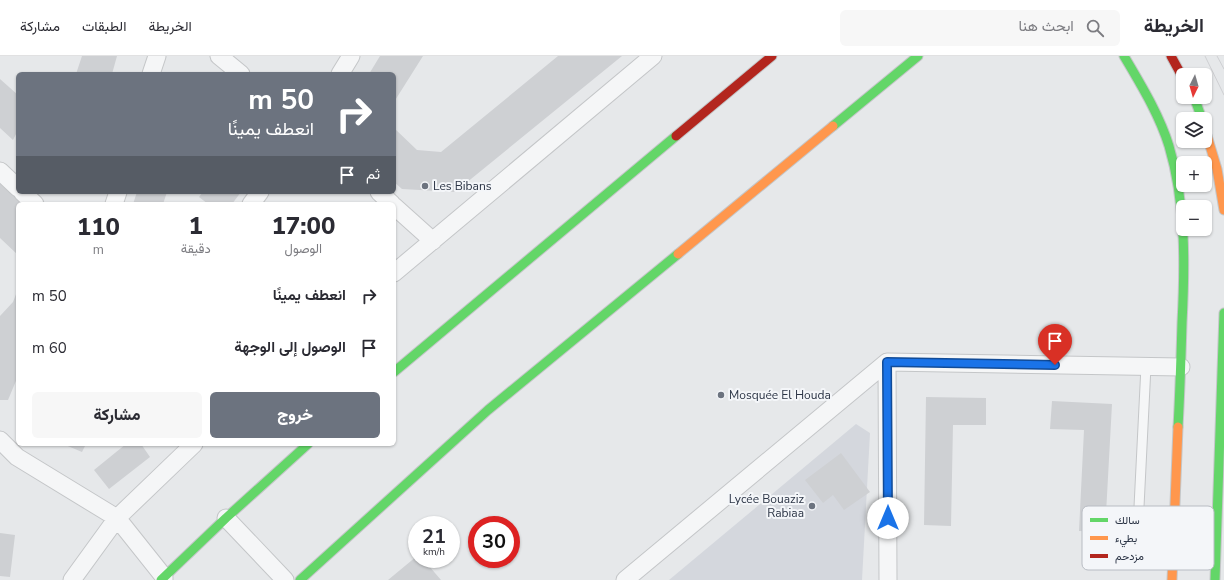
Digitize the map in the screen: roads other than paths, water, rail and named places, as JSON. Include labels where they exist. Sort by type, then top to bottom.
[{"type":"main road","points":[[396,370],[772,56]]},
{"type":"main road","points":[[300,580],[488,410],[918,56]]},
{"type":"main road","points":[[1124,56],[1143,88],[1159,124],[1171,156],[1178,189],[1184,243],[1175,506]]},
{"type":"main road","points":[[1171,56],[1178,68]]},
{"type":"main road","points":[[1212,148],[1223,196],[1224,210]]},
{"type":"main road","points":[[1215,580],[1224,313]]},
{"type":"main road","points":[[163,579],[226,518],[306,446]]},
{"type":"main road","points":[[1172,570],[1172,580]]},
{"type":"street","points":[[152,72],[156,56]]},
{"type":"street","points":[[219,56],[239,72]]},
{"type":"street","points":[[341,72],[351,56]]},
{"type":"street","points":[[396,271],[653,56]]},
{"type":"street","points":[[0,171],[16,186]]},
{"type":"street","points":[[24,194],[33,202]]},
{"type":"street","points":[[381,194],[390,202]]},
{"type":"street","points":[[396,208],[433,241]]},
{"type":"street","points":[[625,580],[887,362],[1181,367]]},
{"type":"street","points":[[887,362],[888,580]]},
{"type":"street","points":[[0,440],[20,450],[117,518],[163,579]]},
{"type":"street","points":[[72,580],[117,518],[192,446]]},
{"type":"street","points":[[0,453],[20,450]]},
{"type":"street","points":[[226,518],[285,580]]},
{"type":"lane","points":[[1139,506],[1146,366]]},
{"type":"tram line","points":[[1205,56],[1224,95]]},
{"type":"tram line","points":[[1217,56],[1224,69]]},
{"type":"place","name":"Les Bibans","points":[[425,186]]},
{"type":"place","name":"Mosquée El Houda","points":[[721,395]]},
{"type":"place","name":"Lycée Bouaziz Rabiaa","points":[[812,506]]}]
